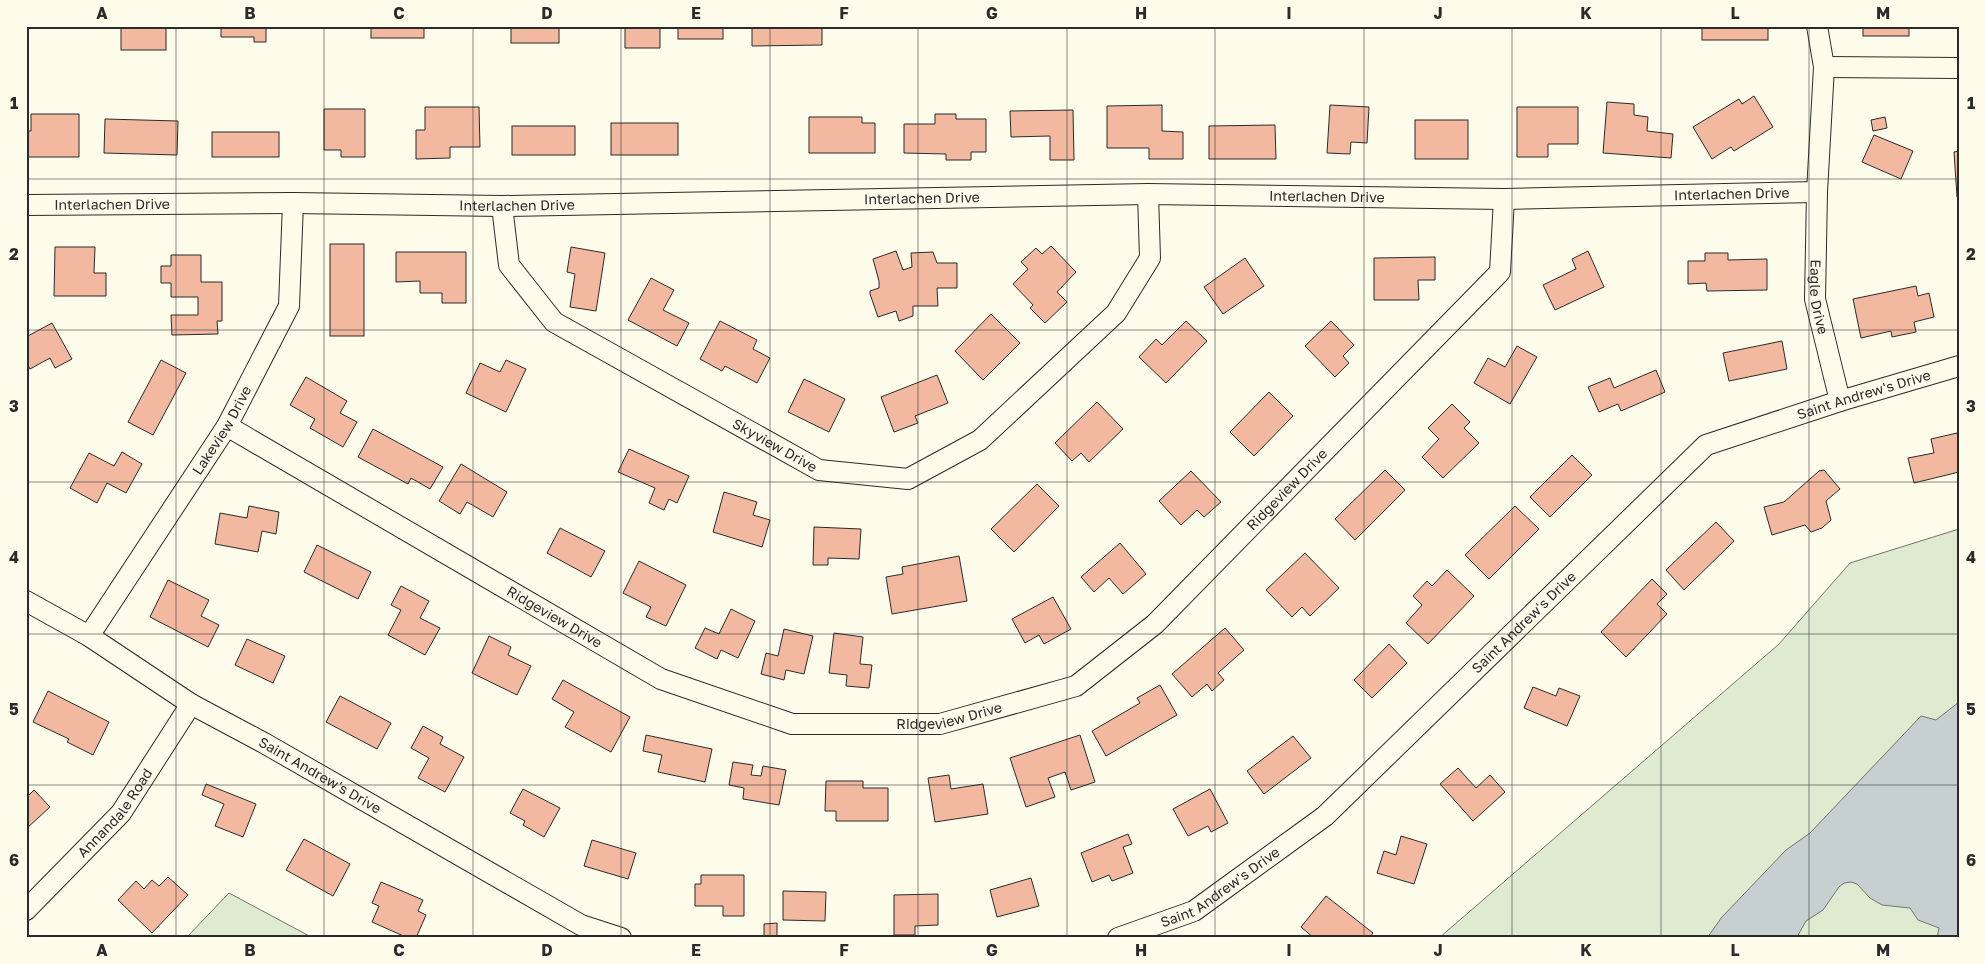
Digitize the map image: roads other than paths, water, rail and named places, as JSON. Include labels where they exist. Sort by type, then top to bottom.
[{"type":"street","name":"Eagle Drive","points":[[1817,26],[1824,67],[1815,299],[1840,401]]},
{"type":"street","points":[[1824,67],[1959,68]]},
{"type":"street","name":"Interlachen Drive","points":[[26,206],[293,203],[502,206],[1148,194],[1504,199],[1818,192]]},
{"type":"street","name":"Skyview Drive","points":[[502,206],[509,265],[554,322],[819,470],[908,479],[980,440],[1116,312],[1150,258],[1148,194]]},
{"type":"street","name":"Ridgeview Drive","points":[[227,426],[661,679],[792,724],[940,724],[1076,686],[1155,624],[1500,272],[1504,199]]},
{"type":"street","name":"Lakeview Drive","points":[[89,636],[227,426],[289,306],[293,203]]},
{"type":"street","name":"Saint Andrew's Drive","points":[[1118,938],[1194,911],[1325,816],[1706,445],[1840,401],[1959,366]]},
{"type":"street","name":"Saint Andrew's Drive","points":[[26,601],[89,636],[191,704],[281,752],[581,925],[621,938]]},
{"type":"street","name":"Annandale Road","points":[[26,910],[121,813],[191,704]]}]
